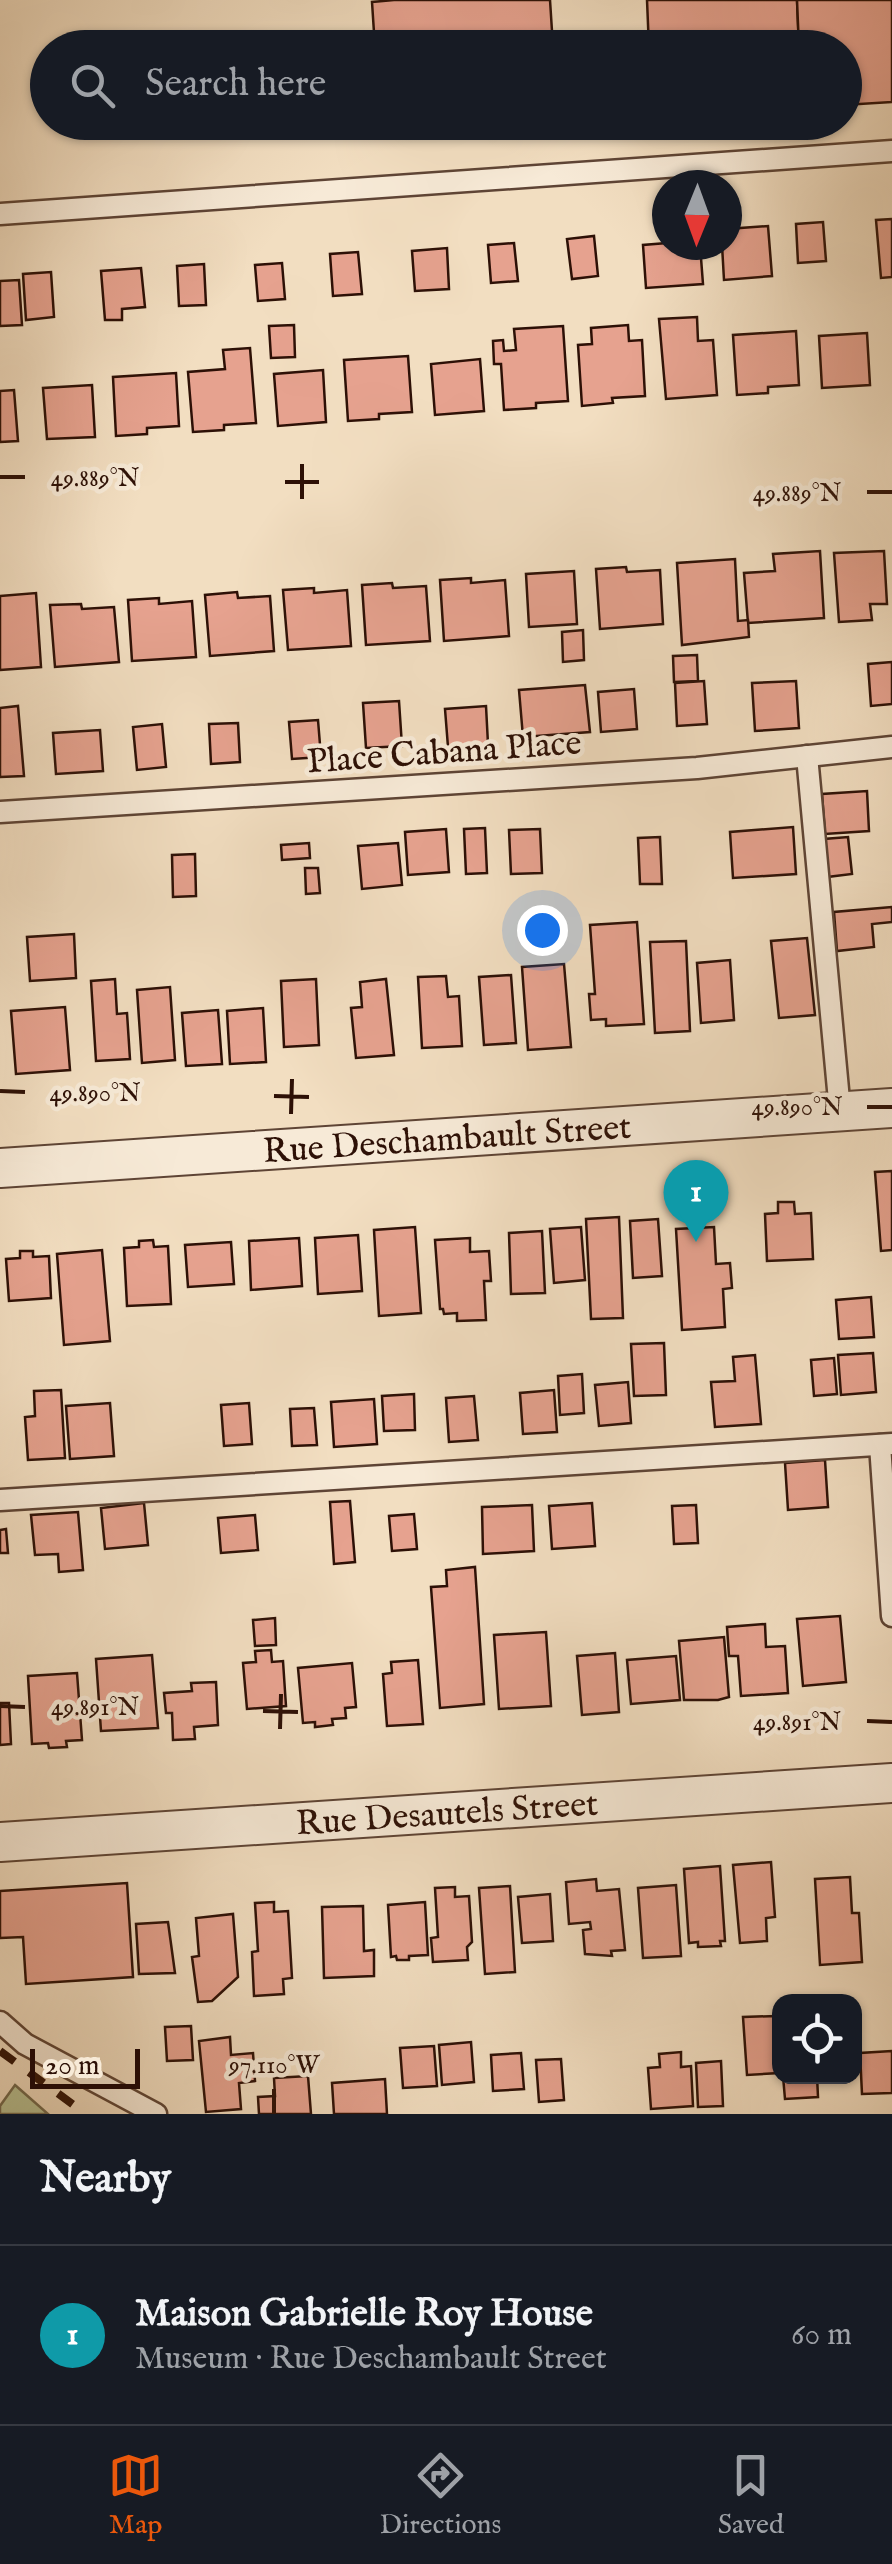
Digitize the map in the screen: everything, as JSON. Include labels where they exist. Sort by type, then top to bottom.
[{"type":"street","name":"Rue Deschambault Street","points":[[0,1168],[892,1108]]},
{"type":"street","name":"Rue Desautels Street","points":[[0,1842],[892,1783]]},
{"type":"lane","points":[[0,214],[892,151]]},
{"type":"lane","name":"Place Cabana Place","points":[[0,812],[698,768],[892,747]]},
{"type":"lane","points":[[807,756],[840,1111]]},
{"type":"lane","points":[[0,1500],[886,1445],[892,1616]]},
{"type":"lane","points":[[0,2022],[25,2044],[156,2114]]},
{"type":"green space","points":[[15,2085],[48,2114],[0,2114],[0,2106]]},
{"type":"building","points":[[550,0],[552,30],[374,30],[372,2]]},
{"type":"building","points":[[647,0],[797,0],[798,30],[648,30]]},
{"type":"building","points":[[797,0],[892,0],[892,102],[862,104],[862,30],[798,30]]},
{"type":"building","points":[[892,219],[892,277],[881,278],[876,220]]},
{"type":"building","points":[[823,222],[826,261],[798,263],[796,224]]},
{"type":"building","points":[[768,226],[772,276],[724,280],[723,260],[742,260],[742,228]]},
{"type":"building","points":[[594,236],[598,276],[572,279],[567,239]]},
{"type":"building","points":[[514,243],[518,281],[491,283],[488,245]]},
{"type":"building","points":[[652,244],[652,260],[701,260],[703,284],[646,288],[643,245]]},
{"type":"building","points":[[447,248],[449,289],[415,291],[412,251]]},
{"type":"building","points":[[358,252],[362,294],[333,296],[330,254]]},
{"type":"building","points":[[282,263],[285,299],[258,301],[255,265]]},
{"type":"building","points":[[204,264],[206,305],[179,306],[177,266]]},
{"type":"building","points":[[141,268],[145,307],[122,309],[122,320],[105,320],[101,271]]},
{"type":"building","points":[[51,272],[54,317],[26,320],[23,274]]},
{"type":"building","points":[[19,280],[22,325],[0,326],[0,281]]},
{"type":"building","points":[[697,317],[698,341],[713,340],[717,395],[666,399],[659,319]]},
{"type":"building","points":[[294,325],[295,357],[271,358],[269,326]]},
{"type":"building","points":[[628,325],[629,341],[642,340],[645,396],[612,398],[613,403],[582,406],[578,345],[592,344],[591,328]]},
{"type":"building","points":[[563,326],[568,401],[504,410],[501,364],[494,364],[493,341],[503,340],[504,351],[516,350],[514,329]]},
{"type":"building","points":[[796,331],[799,385],[737,395],[733,335]]},
{"type":"building","points":[[867,333],[870,385],[822,388],[819,336]]},
{"type":"building","points":[[250,348],[256,423],[193,432],[188,372],[225,369],[223,350]]},
{"type":"building","points":[[408,356],[412,412],[348,421],[344,360]]},
{"type":"building","points":[[480,359],[484,411],[435,415],[431,364]]},
{"type":"building","points":[[323,370],[326,422],[278,426],[274,374]]},
{"type":"building","points":[[176,373],[179,426],[147,428],[147,434],[116,436],[113,377]]},
{"type":"building","points":[[92,385],[95,437],[47,439],[43,388]]},
{"type":"building","points":[[14,390],[18,441],[0,442],[0,391]]},
{"type":"building","points":[[820,551],[824,618],[748,623],[744,573],[775,571],[773,554]]},
{"type":"building","points":[[884,551],[887,604],[870,604],[872,620],[839,622],[834,553]]},
{"type":"building","points":[[735,559],[738,621],[748,620],[749,637],[682,645],[677,563]]},
{"type":"building","points":[[626,567],[627,572],[660,570],[663,624],[600,629],[596,569]]},
{"type":"building","points":[[574,571],[577,624],[529,627],[526,574]]},
{"type":"building","points":[[471,578],[471,583],[505,580],[509,636],[444,641],[440,580]]},
{"type":"building","points":[[392,583],[393,588],[426,586],[430,641],[366,645],[362,585]]},
{"type":"building","points":[[314,588],[314,593],[347,590],[351,646],[288,650],[283,590]]},
{"type":"building","points":[[237,592],[238,598],[270,596],[274,651],[210,656],[205,595]]},
{"type":"building","points":[[36,593],[41,667],[0,670],[0,596]]},
{"type":"building","points":[[159,598],[159,604],[192,601],[196,657],[132,661],[128,600]]},
{"type":"building","points":[[81,604],[82,609],[114,607],[119,662],[55,667],[50,605]]},
{"type":"building","points":[[583,630],[584,660],[563,662],[562,632]]},
{"type":"building","points":[[697,655],[698,681],[674,682],[673,656]]},
{"type":"building","points":[[892,662],[892,704],[871,706],[868,664]]},
{"type":"building","points":[[704,681],[707,724],[677,726],[675,683]]},
{"type":"building","points":[[796,681],[799,728],[755,731],[752,683]]},
{"type":"building","points":[[585,685],[590,732],[523,737],[519,690]]},
{"type":"building","points":[[634,689],[637,729],[601,732],[598,692]]},
{"type":"building","points":[[399,701],[402,746],[366,748],[363,703]]},
{"type":"building","points":[[18,706],[24,776],[0,777],[0,708]]},
{"type":"building","points":[[486,706],[488,744],[448,747],[445,709]]},
{"type":"building","points":[[318,720],[321,757],[292,759],[289,722]]},
{"type":"building","points":[[238,723],[240,762],[211,764],[209,724]]},
{"type":"building","points":[[162,724],[166,767],[137,770],[133,727]]},
{"type":"building","points":[[100,730],[103,771],[56,774],[53,733]]},
{"type":"building","points":[[867,791],[869,831],[825,834],[822,794]]},
{"type":"building","points":[[793,827],[796,874],[733,878],[730,832]]},
{"type":"building","points":[[485,828],[487,873],[466,874],[464,829]]},
{"type":"building","points":[[446,829],[449,872],[408,875],[405,832]]},
{"type":"building","points":[[540,829],[542,873],[511,874],[509,830]]},
{"type":"building","points":[[660,837],[662,884],[640,884],[638,838]]},
{"type":"building","points":[[848,837],[852,874],[827,877],[824,839]]},
{"type":"building","points":[[309,843],[310,858],[282,860],[281,845]]},
{"type":"building","points":[[398,843],[402,885],[362,889],[358,846]]},
{"type":"building","points":[[195,854],[196,896],[173,897],[172,855]]},
{"type":"building","points":[[305,868],[318,868],[320,893],[306,894]]},
{"type":"building","points":[[892,907],[892,922],[872,924],[874,947],[837,951],[834,912]]},
{"type":"building","points":[[637,922],[644,1024],[606,1026],[606,1019],[591,1020],[589,994],[595,994],[590,925]]},
{"type":"building","points":[[74,934],[76,978],[30,981],[27,937]]},
{"type":"building","points":[[807,938],[815,1015],[779,1018],[771,941]]},
{"type":"building","points":[[686,941],[690,1031],[655,1033],[650,942]]},
{"type":"building","points":[[730,960],[734,1020],[701,1023],[697,963]]},
{"type":"building","points":[[564,964],[571,1047],[528,1050],[522,967]]},
{"type":"building","points":[[511,975],[516,1043],[484,1045],[479,977]]},
{"type":"building","points":[[446,976],[448,997],[459,996],[462,1046],[422,1048],[418,977]]},
{"type":"building","points":[[115,979],[117,1014],[127,1013],[130,1059],[96,1061],[91,981]]},
{"type":"building","points":[[316,979],[319,1045],[284,1047],[281,981]]},
{"type":"building","points":[[386,979],[394,1055],[356,1058],[351,1008],[362,1007],[360,982]]},
{"type":"building","points":[[170,987],[175,1060],[142,1063],[137,990]]},
{"type":"building","points":[[65,1007],[70,1070],[16,1074],[11,1011]]},
{"type":"building","points":[[263,1008],[266,1062],[230,1064],[227,1011]]},
{"type":"building","points":[[218,1010],[222,1064],[186,1066],[182,1013]]},
{"type":"building","points":[[892,1171],[892,1250],[881,1251],[875,1172]]},
{"type":"building","points":[[778,1202],[794,1202],[795,1214],[811,1213],[813,1259],[767,1261],[765,1214],[778,1213]]},
{"type":"building","points":[[619,1217],[623,1318],[591,1319],[586,1219]]},
{"type":"building","points":[[658,1219],[662,1276],[633,1278],[630,1221]]},
{"type":"building","points":[[415,1227],[421,1313],[379,1316],[374,1230]]},
{"type":"building","points":[[581,1227],[585,1280],[554,1283],[550,1229]]},
{"type":"building","points":[[714,1227],[716,1264],[730,1263],[732,1288],[723,1289],[725,1327],[682,1330],[676,1229]]},
{"type":"building","points":[[542,1231],[545,1293],[511,1294],[509,1233]]},
{"type":"building","points":[[358,1235],[362,1291],[318,1294],[315,1238]]},
{"type":"building","points":[[299,1238],[302,1286],[251,1290],[249,1241]]},
{"type":"building","points":[[470,1238],[470,1252],[489,1251],[491,1281],[484,1281],[486,1320],[457,1321],[457,1313],[444,1314],[440,1309],[435,1240]]},
{"type":"building","points":[[153,1240],[154,1247],[168,1246],[171,1304],[127,1306],[124,1248],[139,1247],[139,1241]]},
{"type":"building","points":[[231,1242],[234,1284],[188,1287],[185,1245]]},
{"type":"building","points":[[102,1250],[110,1341],[64,1345],[57,1254]]},
{"type":"building","points":[[20,1251],[33,1251],[33,1257],[49,1256],[51,1298],[9,1301],[6,1259],[20,1258]]},
{"type":"building","points":[[871,1297],[874,1337],[839,1339],[836,1300]]},
{"type":"building","points":[[664,1343],[666,1395],[634,1396],[631,1344]]},
{"type":"building","points":[[873,1353],[876,1392],[841,1395],[838,1355]]},
{"type":"building","points":[[755,1355],[761,1424],[715,1427],[711,1382],[735,1381],[733,1357]]},
{"type":"building","points":[[834,1358],[837,1394],[814,1396],[811,1360]]},
{"type":"building","points":[[582,1374],[584,1413],[560,1415],[558,1376]]},
{"type":"building","points":[[628,1382],[631,1423],[599,1426],[595,1385]]},
{"type":"building","points":[[61,1390],[65,1458],[28,1460],[25,1417],[35,1416],[34,1391]]},
{"type":"building","points":[[554,1390],[557,1432],[523,1434],[520,1393]]},
{"type":"building","points":[[414,1394],[415,1430],[384,1431],[382,1396]]},
{"type":"building","points":[[474,1396],[478,1440],[449,1442],[446,1398]]},
{"type":"building","points":[[374,1399],[377,1444],[334,1447],[331,1402]]},
{"type":"building","points":[[110,1403],[114,1456],[70,1459],[66,1406]]},
{"type":"building","points":[[249,1403],[252,1444],[224,1446],[221,1405]]},
{"type":"building","points":[[314,1408],[317,1445],[292,1446],[290,1409]]},
{"type":"building","points":[[825,1460],[828,1507],[788,1510],[785,1463]]},
{"type":"building","points":[[350,1501],[355,1562],[334,1564],[330,1502]]},
{"type":"building","points":[[144,1503],[148,1545],[105,1549],[101,1508]]},
{"type":"building","points":[[592,1503],[595,1546],[552,1549],[549,1506]]},
{"type":"building","points":[[532,1505],[534,1551],[483,1554],[482,1507]]},
{"type":"building","points":[[696,1505],[698,1543],[674,1544],[672,1506]]},
{"type":"building","points":[[78,1512],[83,1570],[59,1572],[58,1554],[35,1555],[31,1515]]},
{"type":"building","points":[[414,1514],[417,1549],[392,1551],[389,1516]]},
{"type":"building","points":[[255,1515],[258,1550],[221,1553],[218,1518]]},
{"type":"building","points":[[6,1529],[8,1553],[0,1553],[0,1530]]},
{"type":"building","points":[[475,1567],[484,1704],[440,1708],[431,1587],[447,1586],[446,1570]]},
{"type":"building","points":[[840,1616],[846,1682],[803,1686],[797,1619]]},
{"type":"building","points":[[275,1618],[276,1645],[255,1646],[253,1620]]},
{"type":"building","points":[[765,1624],[766,1647],[785,1646],[788,1693],[741,1696],[738,1656],[729,1656],[727,1627]]},
{"type":"building","points":[[546,1632],[551,1706],[499,1709],[494,1635]]},
{"type":"building","points":[[724,1637],[729,1697],[684,1700],[679,1641]]},
{"type":"building","points":[[271,1650],[272,1662],[283,1661],[286,1706],[247,1709],[243,1663],[256,1662],[255,1651]]},
{"type":"building","points":[[615,1653],[619,1712],[582,1715],[577,1656]]},
{"type":"building","points":[[152,1655],[158,1728],[101,1731],[96,1659]]},
{"type":"building","points":[[676,1656],[680,1700],[631,1704],[627,1660]]},
{"type":"building","points":[[418,1660],[423,1724],[387,1726],[383,1674],[392,1673],[391,1662]]},
{"type":"building","points":[[352,1663],[356,1707],[345,1708],[346,1718],[332,1719],[333,1725],[315,1727],[315,1722],[303,1723],[298,1668]]},
{"type":"building","points":[[77,1673],[82,1740],[66,1741],[67,1747],[32,1744],[28,1676]]},
{"type":"building","points":[[216,1682],[218,1725],[194,1727],[195,1739],[173,1740],[172,1713],[166,1713],[164,1693],[192,1691],[191,1683]]},
{"type":"building","points":[[0,1703],[9,1703],[11,1744],[0,1745]]},
{"type":"building","points":[[771,1862],[775,1917],[766,1918],[767,1941],[740,1943],[733,1865]]},
{"type":"building","points":[[720,1866],[725,1941],[720,1941],[721,1946],[698,1947],[698,1942],[689,1943],[684,1869]]},
{"type":"building","points":[[850,1877],[852,1913],[859,1913],[862,1962],[820,1965],[815,1879]]},
{"type":"building","points":[[596,1879],[597,1891],[619,1889],[625,1950],[611,1951],[612,1956],[585,1954],[583,1930],[591,1929],[590,1922],[569,1924],[566,1882]]},
{"type":"building","points":[[127,1883],[133,1977],[26,1984],[23,1937],[0,1938],[0,1891]]},
{"type":"building","points":[[676,1885],[681,1956],[643,1958],[638,1888]]},
{"type":"building","points":[[510,1886],[515,1972],[485,1974],[479,1888]]},
{"type":"building","points":[[455,1887],[455,1897],[469,1896],[472,1942],[467,1947],[468,1960],[433,1962],[431,1938],[438,1937],[435,1888]]},
{"type":"building","points":[[550,1894],[553,1941],[522,1943],[518,1897]]},
{"type":"building","points":[[274,1902],[274,1912],[288,1911],[292,1978],[283,1979],[284,1994],[254,1996],[252,1952],[258,1951],[255,1903]]},
{"type":"building","points":[[425,1902],[428,1955],[409,1956],[409,1960],[391,1957],[388,1905]]},
{"type":"building","points":[[363,1906],[364,1951],[374,1950],[374,1976],[324,1978],[322,1907]]},
{"type":"building","points":[[233,1914],[238,1977],[212,2001],[198,2002],[192,1957],[199,1956],[196,1918]]},
{"type":"building","points":[[168,1922],[175,1973],[139,1974],[136,1924]]},
{"type":"building","points":[[772,2016],[772,2073],[747,2075],[743,2017]]},
{"type":"building","points":[[191,2026],[193,2060],[167,2061],[165,2027]]},
{"type":"building","points":[[230,2037],[231,2055],[253,2053],[255,2081],[239,2083],[241,2109],[206,2112],[199,2041]]},
{"type":"building","points":[[471,2042],[474,2082],[442,2085],[439,2045]]},
{"type":"building","points":[[434,2046],[437,2086],[403,2088],[400,2048]]},
{"type":"building","points":[[892,2051],[892,2093],[862,2094],[862,2053]]},
{"type":"building","points":[[681,2052],[681,2067],[691,2066],[693,2106],[651,2109],[648,2068],[660,2067],[659,2054]]},
{"type":"building","points":[[521,2053],[524,2089],[493,2091],[491,2055]]},
{"type":"building","points":[[561,2059],[564,2100],[539,2102],[536,2060]]},
{"type":"building","points":[[721,2061],[723,2106],[698,2107],[696,2063]]},
{"type":"building","points":[[308,2076],[311,2114],[259,2114],[258,2097],[275,2096],[274,2078]]},
{"type":"building","points":[[385,2079],[387,2114],[334,2114],[332,2083]]},
{"type":"building","points":[[784,2084],[817,2084],[818,2097],[785,2099]]},
{"type":"railway","points":[[0,2051],[86,2114]]},
{"type":"place","name":"Maison Gabrielle Roy House","points":[[696,1242]]}]
